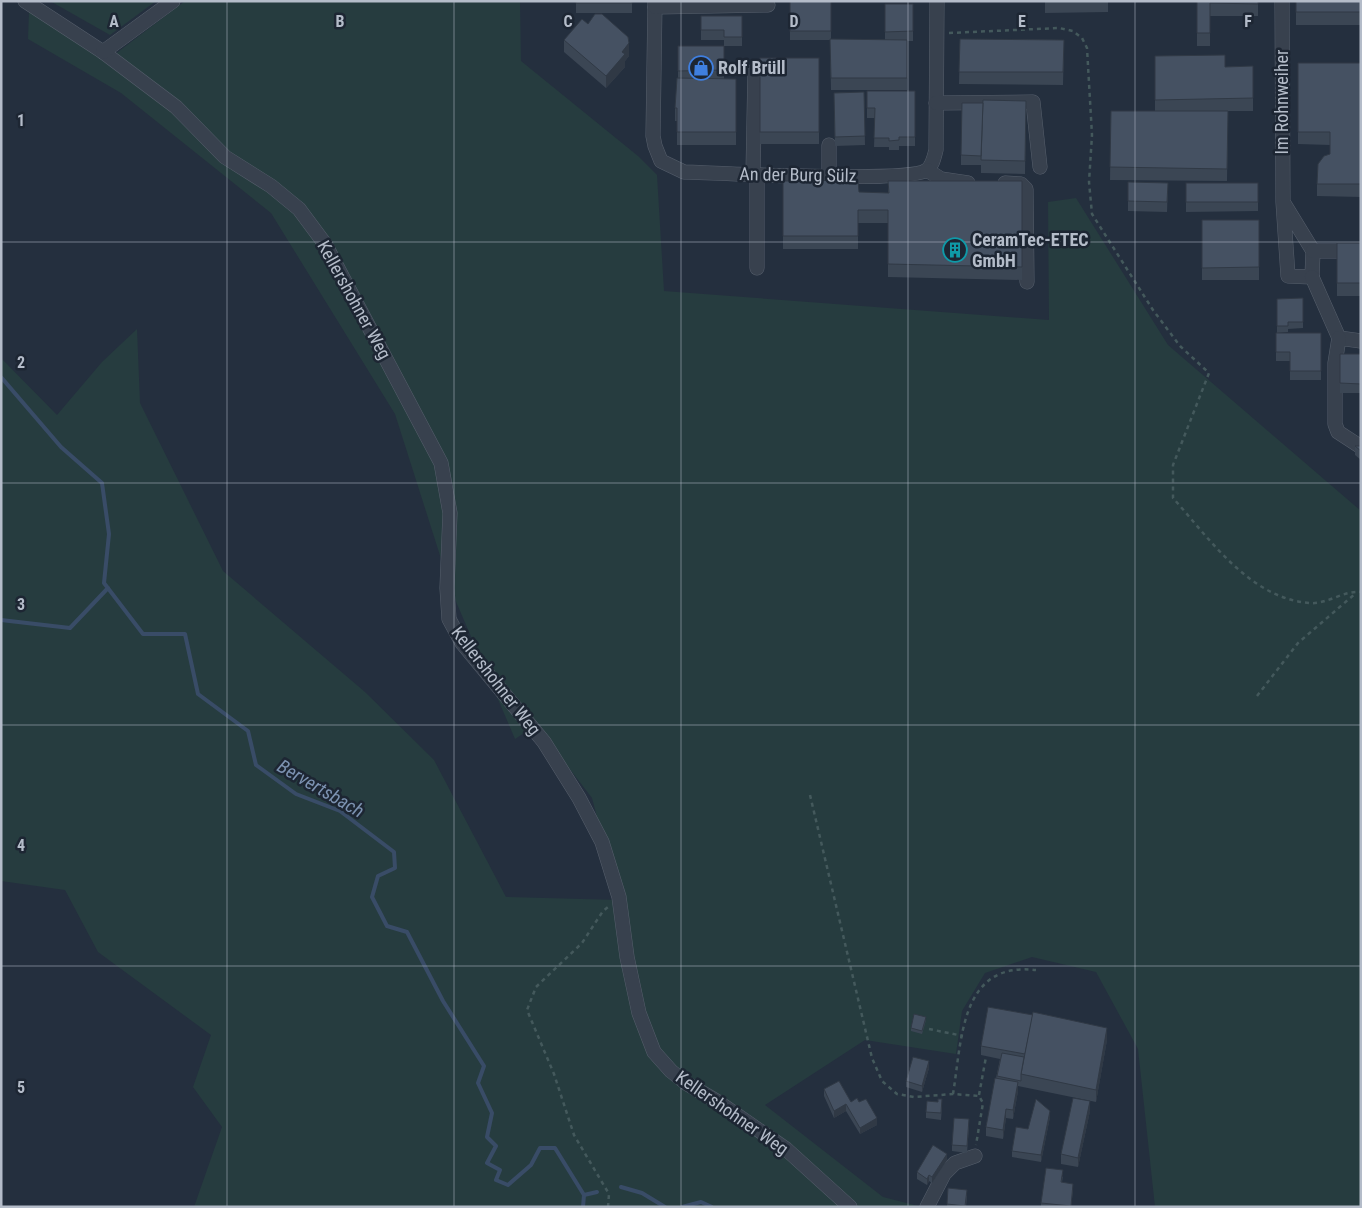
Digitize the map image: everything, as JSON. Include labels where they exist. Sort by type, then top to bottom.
[{"type":"street","name":"Kellershohner Weg","points":[[25,1],[103,52],[176,107],[225,157],[271,186],[299,209],[326,244],[441,463],[450,513],[447,588],[449,619],[462,642],[544,742],[574,790],[602,842],[619,897],[627,957],[640,1013],[654,1052],[670,1071],[686,1083],[718,1102],[786,1149],[850,1207]]},
{"type":"street","points":[[103,52],[173,1]]},
{"type":"street","points":[[936,1],[936,150],[933,163],[927,170],[941,179],[959,183],[1014,183],[1021,184],[1026,189],[1026,282]]},
{"type":"street","name":"Im Rohnweiher","points":[[1282,1],[1283,202],[1288,276],[1312,277]]},
{"type":"street","points":[[655,4],[768,5]]},
{"type":"street","name":"An der Burg Sülz","points":[[655,4],[653,136],[654,146],[661,161],[684,172],[904,176],[927,170]]},
{"type":"street","points":[[755,70],[757,268]]},
{"type":"street","points":[[936,102],[1033,102],[1040,166]]},
{"type":"street","points":[[829,145],[830,175]]},
{"type":"street","points":[[1283,202],[1313,251],[1312,277],[1339,338],[1335,363],[1335,424],[1338,432],[1361,447]]},
{"type":"street","points":[[1313,251],[1361,251]]},
{"type":"street","points":[[1339,338],[1361,341]]},
{"type":"street","points":[[927,1207],[944,1174],[955,1162],[975,1156]]},
{"type":"path","points":[[937,33],[1059,28],[1073,31],[1082,38],[1087,48],[1092,135],[1089,182],[1092,214],[1152,310],[1180,346],[1210,373],[1173,465],[1173,498],[1237,568],[1271,593],[1310,604],[1360,591]]},
{"type":"path","points":[[1257,696],[1298,643],[1360,591]]},
{"type":"path","points":[[810,795],[872,1058],[882,1081],[897,1094],[914,1097],[953,1094],[979,1096]]},
{"type":"path","points":[[608,1207],[609,1194],[574,1135],[554,1074],[527,1010],[536,987],[582,944],[603,911],[619,897]]},
{"type":"path","points":[[953,1094],[968,1007],[978,988],[995,976],[1019,968],[1036,970]]},
{"type":"path","points":[[929,1029],[963,1036]]},
{"type":"path","points":[[975,1156],[983,1103],[979,1096],[986,1057]]},
{"type":"green space","points":[[50,1],[156,1],[110,35]]},
{"type":"green space","points":[[185,1],[520,1],[521,61],[638,156],[657,175],[664,291],[1049,320],[1048,202],[1076,198],[1168,345],[1361,511],[1361,1207],[1155,1207],[1138,1049],[1096,972],[1032,957],[985,973],[962,1011],[956,1054],[865,1040],[765,1105],[883,1197],[922,1207],[194,1207],[222,1127],[193,1087],[211,1035],[98,952],[65,890],[1,881],[1,358],[57,415],[102,362],[137,329],[140,403],[223,571],[365,692],[434,760],[506,897],[619,900],[592,798],[536,725],[515,739],[451,590],[395,414],[271,213],[121,93],[28,39],[29,11],[110,58]]},
{"type":"building","points":[[576,1],[632,1],[632,3],[576,3]]},
{"type":"building","points":[[790,1],[831,1],[831,31],[790,31]]},
{"type":"building","points":[[1197,1],[1258,1],[1258,4],[1210,3],[1210,33],[1197,33]]},
{"type":"building","points":[[1296,1],[1361,1],[1361,12],[1296,12]]},
{"type":"building","points":[[885,4],[913,4],[913,31],[885,32]]},
{"type":"building","points":[[595,14],[602,14],[628,37],[629,43],[622,52],[625,54],[606,76],[564,40],[582,19],[588,24]]},
{"type":"building","points":[[701,16],[742,16],[742,37],[724,37],[724,30],[701,30]]},
{"type":"building","points":[[830,39],[907,40],[907,78],[831,78]]},
{"type":"building","points":[[960,39],[1064,40],[1063,72],[959,72]]},
{"type":"building","name":"Rolf Brüll","points":[[678,46],[724,46],[724,70],[678,71]]},
{"type":"building","points":[[1225,55],[1225,67],[1253,66],[1253,98],[1155,100],[1155,56]]},
{"type":"building","points":[[760,58],[819,58],[819,132],[760,132]]},
{"type":"building","points":[[1298,63],[1361,63],[1361,184],[1317,184],[1318,164],[1324,156],[1330,154],[1330,132],[1298,132]]},
{"type":"building","points":[[677,78],[736,79],[736,132],[677,132],[677,108],[675,108]]},
{"type":"building","points":[[867,91],[915,91],[915,137],[899,137],[899,140],[889,141],[889,138],[874,138],[875,108],[867,108]]},
{"type":"building","points":[[864,92],[865,136],[835,137],[834,93]]},
{"type":"building","points":[[983,100],[1026,101],[1025,161],[981,160]]},
{"type":"building","points":[[962,103],[983,103],[981,156],[961,155]]},
{"type":"building","points":[[1111,111],[1228,111],[1227,169],[1110,167]]},
{"type":"building","name":"CeramTec-ETEC GmbH","points":[[858,180],[859,192],[889,193],[888,181],[1022,181],[1022,267],[888,264],[888,210],[858,210],[858,236],[783,236],[783,181]]},
{"type":"building","points":[[1128,182],[1168,183],[1167,202],[1128,201]]},
{"type":"building","points":[[1186,183],[1258,183],[1258,202],[1186,202]]},
{"type":"building","points":[[1202,220],[1259,220],[1259,267],[1202,268]]},
{"type":"building","points":[[1337,243],[1361,243],[1361,283],[1337,283]]},
{"type":"building","points":[[1303,298],[1303,322],[1288,322],[1288,326],[1277,326],[1277,299]]},
{"type":"building","points":[[1276,333],[1321,333],[1321,371],[1290,371],[1290,352],[1276,352]]},
{"type":"building","points":[[1340,354],[1361,354],[1361,384],[1340,383]]},
{"type":"building","points":[[988,1007],[1033,1015],[1025,1054],[981,1046]]},
{"type":"building","points":[[1033,1012],[1107,1028],[1096,1090],[1021,1074]]},
{"type":"building","points":[[914,1014],[926,1017],[922,1031],[911,1028]]},
{"type":"building","points":[[1002,1053],[1024,1057],[1021,1081],[997,1076]]},
{"type":"building","points":[[913,1057],[929,1061],[922,1086],[906,1081]]},
{"type":"building","points":[[995,1078],[1018,1082],[1013,1110],[1006,1109],[1003,1130],[986,1127]]},
{"type":"building","points":[[839,1081],[851,1102],[857,1098],[859,1102],[866,1099],[877,1118],[860,1128],[846,1104],[834,1111],[824,1089]]},
{"type":"building","points":[[1073,1098],[1090,1101],[1078,1158],[1061,1154]]},
{"type":"building","points":[[938,1099],[942,1099],[941,1113],[926,1112],[927,1101],[938,1102]]},
{"type":"building","points":[[1036,1099],[1050,1111],[1041,1155],[1012,1151],[1016,1127],[1028,1129]]},
{"type":"building","points":[[954,1118],[969,1119],[967,1146],[952,1145]]},
{"type":"building","points":[[933,1145],[947,1154],[932,1177],[929,1175],[927,1179],[917,1172]]},
{"type":"building","points":[[1046,1168],[1063,1170],[1061,1182],[1073,1184],[1071,1206],[1041,1203]]},
{"type":"building","points":[[948,1188],[967,1190],[965,1206],[947,1204]]},
{"type":"waterway","name":"Bervertsbach","points":[[1,377],[61,447],[102,483],[109,534],[104,583],[143,634],[185,634],[198,694],[248,731],[256,765],[296,794],[340,811],[394,852],[395,868],[378,876],[372,897],[387,926],[407,932],[443,1001],[484,1066],[478,1083],[492,1113],[487,1137],[496,1146],[487,1163],[500,1170],[496,1180],[508,1185],[531,1165],[540,1148],[555,1148],[584,1195],[583,1207]]},
{"type":"waterway","points":[[1,620],[70,628],[108,588]]},
{"type":"waterway","points":[[621,1187],[642,1193],[665,1207]]},
{"type":"waterway","points":[[584,1195],[597,1192]]},
{"type":"waterway","points":[[682,1207],[701,1202],[712,1207]]},
{"type":"place","name":"Rolf Brüll","points":[[701,68]]},
{"type":"place","name":"CeramTec-ETEC GmbH","points":[[955,250]]}]
